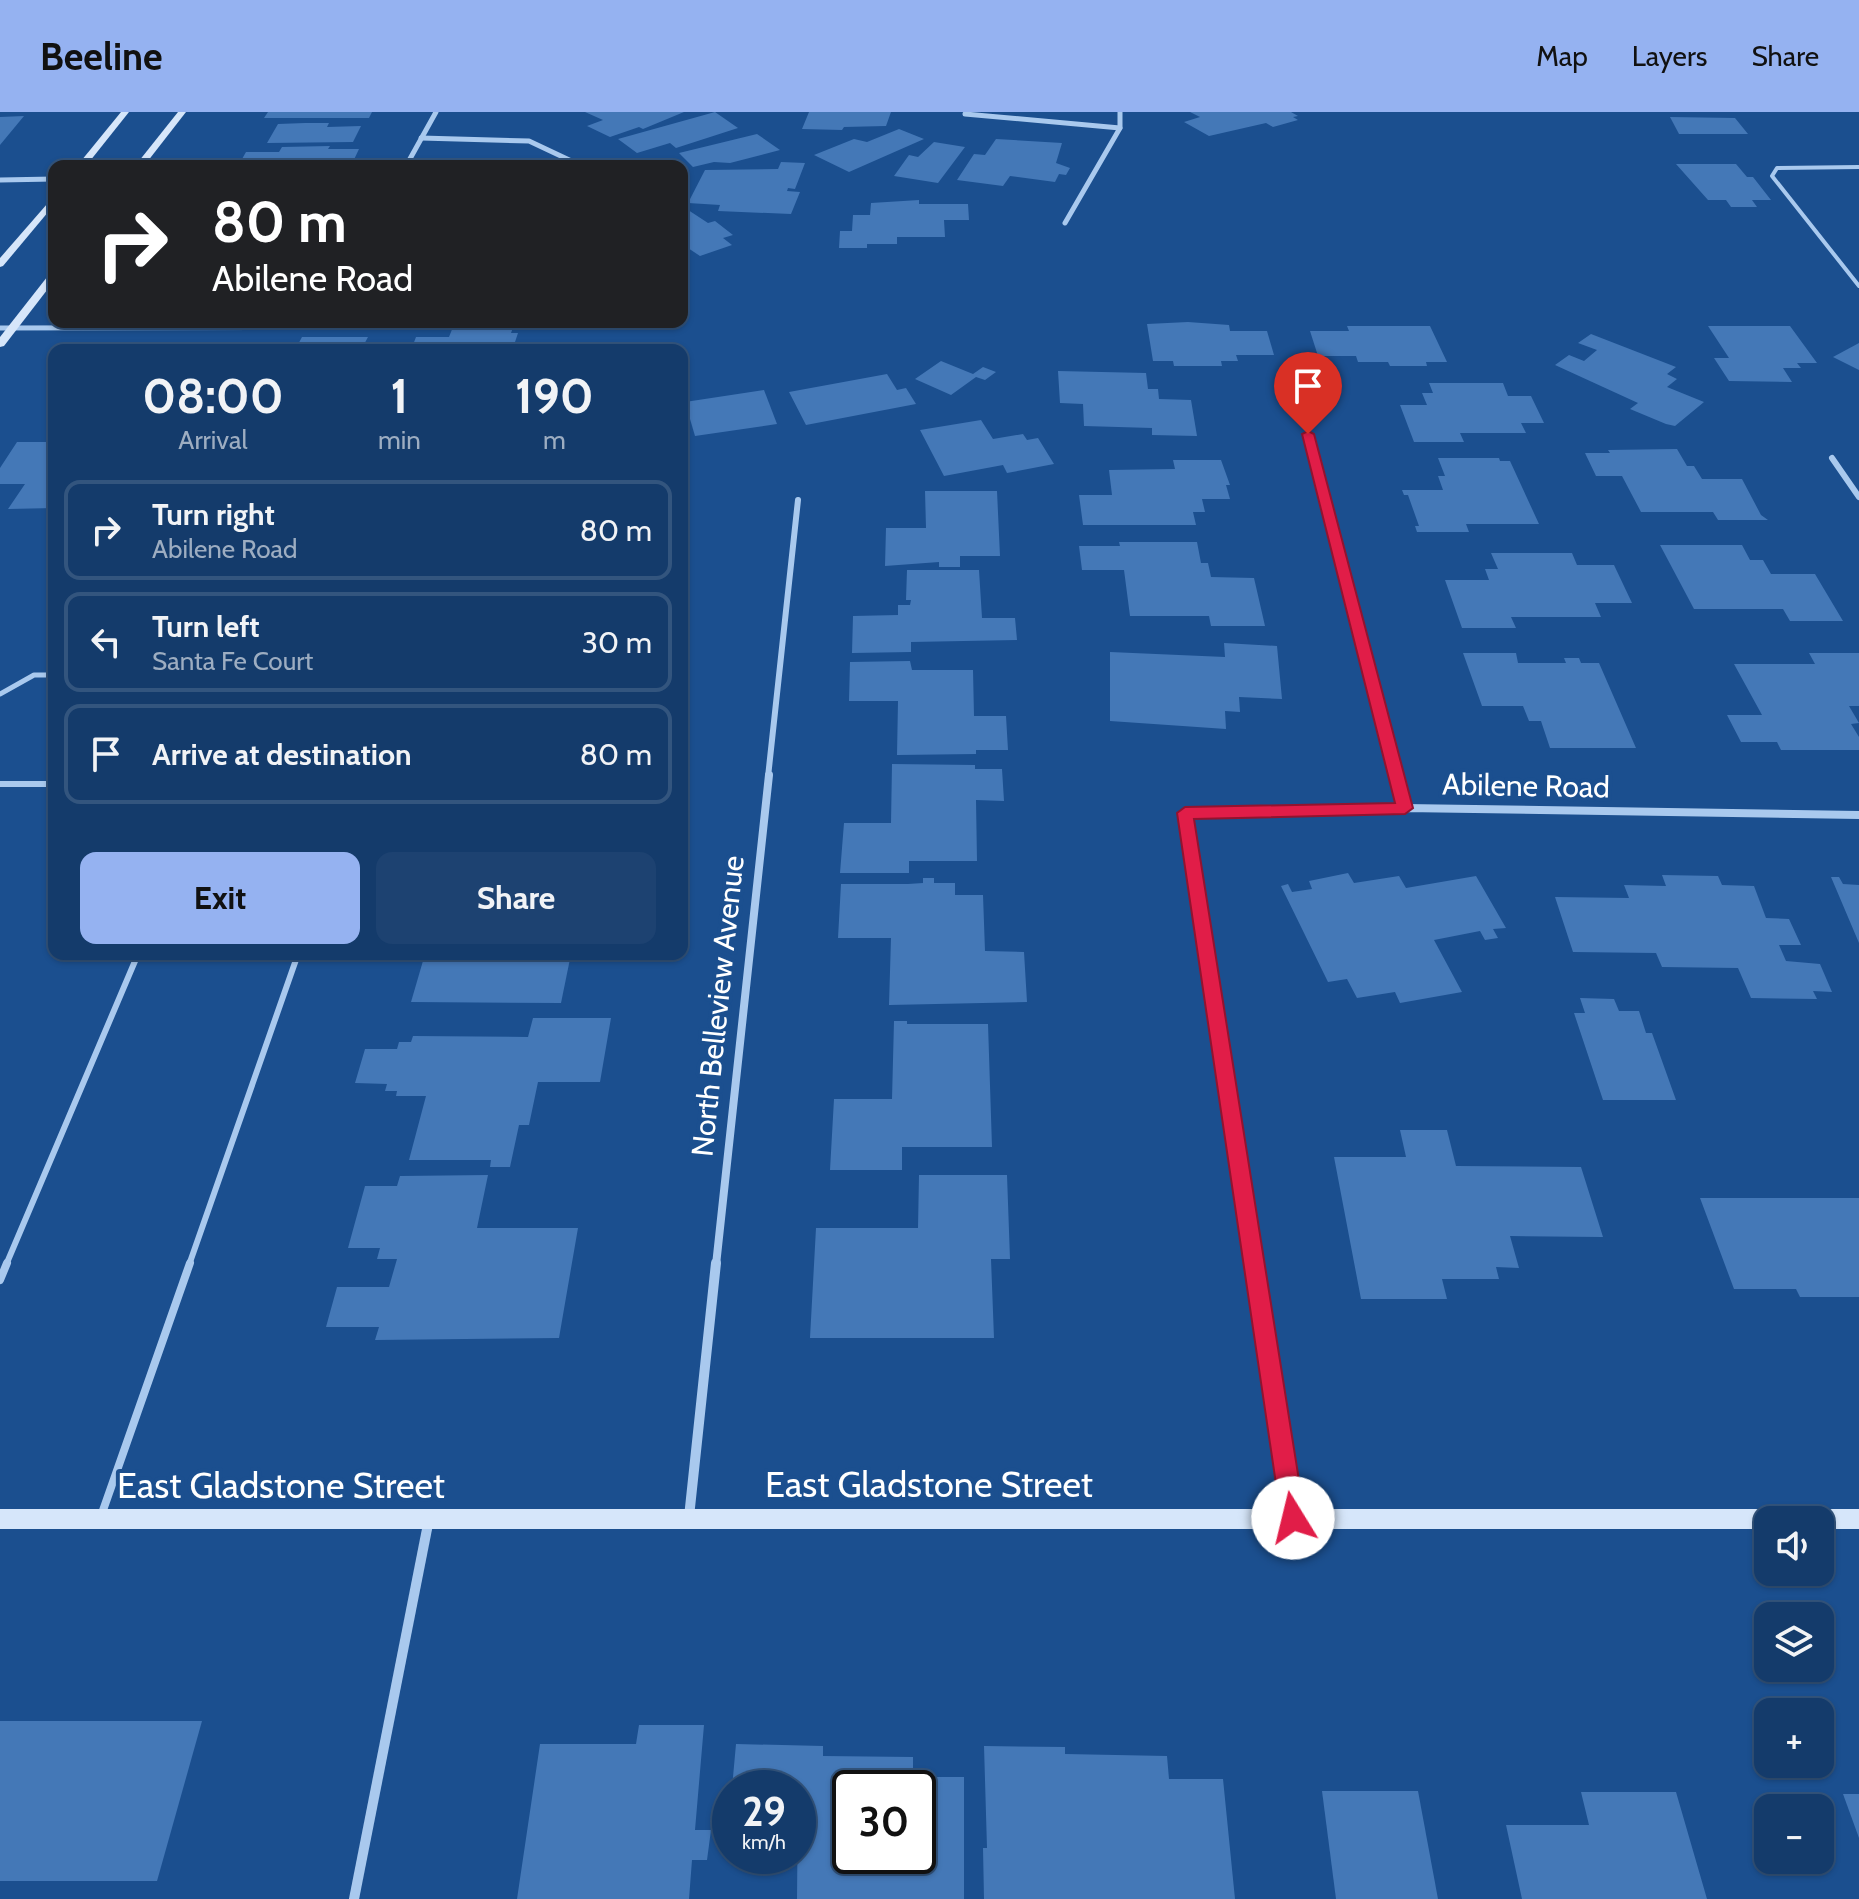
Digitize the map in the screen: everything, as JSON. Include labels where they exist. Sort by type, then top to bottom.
[{"type":"street","points":[[86,160],[125,112]]},
{"type":"street","points":[[144,160],[182,112]]},
{"type":"street","points":[[409,160],[436,112]]},
{"type":"street","points":[[1065,223],[1120,128],[1120,112]]},
{"type":"street","points":[[965,114],[1120,128]]},
{"type":"street","points":[[421,138],[529,141],[569,160]]},
{"type":"street","points":[[0,180],[48,179]]},
{"type":"street","points":[[0,264],[48,206]]},
{"type":"street","points":[[0,344],[6,328],[48,281]]},
{"type":"street","points":[[6,328],[48,328]]},
{"type":"street","points":[[1308,434],[1405,808]]},
{"type":"street","points":[[1832,458],[1859,497]]},
{"type":"street","name":"North Belleview Avenue","points":[[689,1518],[798,500]]},
{"type":"street","name":"Abilene Road","points":[[1293,1518],[1185,813],[1405,808],[1859,815]]},
{"type":"street","name":"East Gladstone Street","points":[[0,1519],[1859,1519]]},
{"type":"street","points":[[354,1899],[429,1519]]},
{"type":"lane","points":[[1859,167],[1777,168],[1772,176],[1859,286]]},
{"type":"lane","points":[[0,694],[34,675],[48,675]]},
{"type":"lane","points":[[0,784],[48,784]]},
{"type":"lane","points":[[0,1280],[135,960]]},
{"type":"lane","points":[[99,1519],[296,960]]},
{"type":"building","points":[[268,112],[372,112],[369,118],[264,118]]},
{"type":"building","points":[[585,112],[684,112],[643,129],[639,127],[610,137],[587,126],[603,120]]},
{"type":"building","points":[[715,112],[738,128],[676,148],[670,143],[637,153],[618,139]]},
{"type":"building","points":[[809,112],[891,112],[886,126],[844,127],[842,130],[802,129]]},
{"type":"building","points":[[1190,112],[1291,112],[1298,116],[1293,117],[1298,120],[1273,127],[1266,123],[1209,136],[1184,122],[1200,117]]},
{"type":"building","points":[[24,116],[0,145],[0,117]]},
{"type":"building","points":[[1670,117],[1735,118],[1748,134],[1679,134]]},
{"type":"building","points":[[329,123],[327,127],[361,126],[353,142],[267,143],[278,124]]},
{"type":"building","points":[[899,129],[924,139],[849,172],[814,155],[854,139],[867,142]]},
{"type":"building","points":[[757,134],[780,150],[730,163],[714,162],[693,167],[679,153]]},
{"type":"building","points":[[996,139],[1062,143],[1056,163],[1070,168],[1066,175],[1059,174],[1055,182],[1010,176],[1003,186],[957,180],[974,154],[985,155]]},
{"type":"building","points":[[934,142],[965,147],[938,183],[894,176],[909,155],[918,157]]},
{"type":"building","points":[[282,147],[359,149],[354,160],[241,160],[246,152],[279,152]]},
{"type":"building","points":[[781,162],[805,163],[795,189],[788,188],[787,191],[800,192],[791,214],[718,211],[720,205],[688,203],[705,170],[778,169]]},
{"type":"building","points":[[1676,164],[1736,164],[1747,177],[1753,177],[1771,200],[1752,200],[1757,207],[1731,207],[1726,200],[1708,200]]},
{"type":"building","points":[[919,200],[919,204],[968,204],[969,220],[944,220],[945,237],[897,237],[897,244],[839,248],[840,231],[852,231],[853,215],[870,215],[871,203]]},
{"type":"building","points":[[688,210],[708,223],[715,221],[733,235],[723,238],[732,245],[700,256],[688,248]]},
{"type":"building","points":[[1188,322],[1229,325],[1230,331],[1267,331],[1274,355],[1236,355],[1238,361],[1221,361],[1222,366],[1174,366],[1173,361],[1153,361],[1147,324]]},
{"type":"building","points":[[1347,326],[1430,326],[1447,362],[1426,362],[1427,366],[1390,366],[1388,362],[1358,362],[1356,356],[1318,356],[1310,331],[1349,331]]},
{"type":"building","points":[[1708,326],[1790,326],[1817,363],[1797,363],[1801,368],[1783,368],[1792,382],[1729,381],[1714,358],[1729,358]]},
{"type":"building","points":[[453,328],[513,328],[511,333],[518,333],[514,344],[413,344],[416,337],[449,337]]},
{"type":"building","points":[[1591,334],[1676,367],[1667,374],[1677,379],[1667,387],[1704,402],[1675,426],[1666,424],[1630,409],[1638,403],[1555,365],[1569,355],[1584,361],[1597,350],[1578,343]]},
{"type":"building","points":[[302,337],[368,337],[364,344],[298,344]]},
{"type":"building","points":[[1859,343],[1859,370],[1833,357]]},
{"type":"building","points":[[941,361],[973,374],[983,367],[996,372],[985,380],[976,377],[951,395],[915,379]]},
{"type":"building","points":[[1058,371],[1146,373],[1148,389],[1158,389],[1159,399],[1191,400],[1197,436],[1152,435],[1152,428],[1084,426],[1083,404],[1060,403]]},
{"type":"building","points":[[887,374],[897,390],[906,388],[916,404],[806,425],[789,392]]},
{"type":"building","points":[[1429,383],[1503,383],[1508,396],[1531,396],[1544,423],[1521,423],[1526,433],[1460,433],[1464,442],[1414,442],[1400,405],[1427,405],[1422,393],[1433,393]]},
{"type":"building","points":[[764,390],[777,424],[695,436],[688,402]]},
{"type":"building","points":[[981,420],[993,439],[1023,434],[1027,440],[1038,438],[1054,464],[1007,473],[1003,465],[944,476],[920,430]]},
{"type":"building","points":[[17,442],[48,442],[48,508],[8,509],[25,484],[0,484],[0,468]]},
{"type":"building","points":[[1677,449],[1687,466],[1694,466],[1702,479],[1742,479],[1761,515],[1768,520],[1718,520],[1713,512],[1641,512],[1622,476],[1596,476],[1585,453]]},
{"type":"building","points":[[1438,458],[1499,458],[1500,461],[1510,461],[1539,524],[1466,524],[1469,532],[1417,532],[1415,526],[1419,526],[1408,495],[1404,495],[1402,490],[1443,490],[1438,476],[1445,476]]},
{"type":"building","points":[[1173,460],[1221,460],[1230,485],[1226,485],[1230,499],[1202,499],[1205,512],[1193,512],[1196,525],[1083,525],[1079,495],[1112,495],[1109,470],[1175,469]]},
{"type":"building","points":[[925,491],[997,491],[1000,556],[960,556],[960,567],[939,567],[939,562],[885,566],[886,528],[926,528]]},
{"type":"building","points":[[1119,542],[1197,542],[1201,563],[1208,563],[1211,577],[1254,578],[1265,626],[1211,626],[1209,616],[1130,616],[1124,570],[1082,570],[1079,546],[1120,546]]},
{"type":"building","points":[[1660,545],[1742,545],[1750,560],[1763,560],[1771,574],[1815,574],[1843,621],[1790,621],[1783,609],[1694,609]]},
{"type":"building","points":[[1491,553],[1572,553],[1577,565],[1614,565],[1632,603],[1595,603],[1601,617],[1511,617],[1516,628],[1462,628],[1445,580],[1489,580],[1485,569],[1498,569]]},
{"type":"building","points":[[907,570],[979,570],[982,618],[1015,618],[1017,640],[911,642],[911,652],[852,653],[853,616],[898,615],[898,605],[910,605],[911,600],[906,600]]},
{"type":"building","points":[[1224,643],[1277,646],[1282,699],[1239,697],[1240,712],[1225,711],[1226,729],[1110,721],[1110,652],[1225,657]]},
{"type":"building","points":[[1463,653],[1516,653],[1518,663],[1566,663],[1564,658],[1579,658],[1581,663],[1599,663],[1636,748],[1550,748],[1541,721],[1529,721],[1523,706],[1482,706]]},
{"type":"building","points":[[1809,653],[1859,653],[1859,706],[1849,706],[1859,723],[1851,724],[1859,737],[1859,750],[1781,750],[1777,742],[1741,742],[1727,715],[1762,715],[1734,664],[1815,664]]},
{"type":"building","points":[[910,661],[912,670],[973,670],[974,716],[1006,716],[1008,750],[976,750],[976,754],[897,755],[898,701],[849,701],[850,662]]},
{"type":"building","points":[[892,764],[975,765],[975,769],[1002,769],[1004,801],[976,800],[977,861],[909,861],[909,873],[840,873],[844,823],[891,823]]},
{"type":"building","points":[[1348,873],[1354,883],[1399,876],[1406,888],[1476,876],[1506,928],[1493,929],[1498,938],[1485,940],[1480,931],[1434,940],[1462,992],[1400,1003],[1395,992],[1357,998],[1347,979],[1328,982],[1281,886],[1288,884],[1292,892],[1312,889],[1309,881]]},
{"type":"building","points":[[1662,875],[1718,876],[1722,885],[1754,886],[1766,918],[1789,919],[1801,945],[1779,945],[1786,961],[1820,964],[1832,992],[1813,991],[1817,999],[1751,998],[1738,968],[1662,967],[1656,953],[1573,952],[1555,897],[1629,898],[1624,885],[1666,886]]},
{"type":"building","points":[[1831,877],[1839,877],[1843,884],[1859,885],[1859,943]]},
{"type":"building","points":[[923,878],[934,878],[934,883],[955,883],[955,895],[983,895],[985,951],[1024,952],[1027,1002],[889,1005],[891,938],[838,938],[841,884],[923,883]]},
{"type":"building","points":[[423,960],[570,960],[561,1003],[411,1002]]},
{"type":"building","points":[[1580,998],[1614,999],[1619,1011],[1639,1011],[1646,1033],[1652,1033],[1676,1100],[1603,1100],[1574,1013],[1585,1013]]},
{"type":"building","points":[[533,1018],[611,1018],[600,1082],[538,1082],[529,1125],[519,1125],[510,1167],[490,1167],[491,1160],[409,1160],[426,1096],[396,1096],[397,1091],[385,1091],[387,1084],[355,1083],[365,1049],[397,1049],[399,1042],[411,1042],[413,1036],[528,1037]]},
{"type":"building","points":[[894,1021],[907,1021],[907,1024],[988,1024],[992,1147],[902,1147],[902,1170],[830,1170],[834,1099],[892,1099]]},
{"type":"building","points":[[1400,1130],[1447,1130],[1456,1166],[1581,1167],[1603,1237],[1510,1236],[1519,1268],[1496,1267],[1499,1279],[1442,1279],[1447,1299],[1361,1299],[1334,1157],[1406,1157]]},
{"type":"building","points":[[488,1175],[477,1228],[578,1228],[559,1338],[375,1340],[379,1327],[326,1327],[337,1287],[389,1287],[397,1259],[377,1259],[380,1248],[348,1248],[365,1186],[397,1186],[400,1176]]},
{"type":"building","points":[[919,1175],[1007,1175],[1010,1259],[991,1259],[994,1338],[810,1338],[816,1228],[918,1228]]},
{"type":"building","points":[[1700,1198],[1859,1198],[1859,1297],[1800,1297],[1796,1289],[1734,1289]]},
{"type":"building","points":[[0,1721],[202,1721],[157,1881],[0,1881]]},
{"type":"building","points":[[639,1725],[704,1725],[695,1830],[711,1830],[707,1860],[692,1860],[689,1899],[517,1899],[540,1744],[636,1744]]},
{"type":"building","points":[[736,1744],[823,1746],[823,1756],[913,1757],[913,1770],[832,1770],[832,1874],[936,1874],[936,1777],[964,1777],[964,1899],[797,1899],[797,1874],[816,1874],[816,1770],[734,1770]]},
{"type":"building","points":[[984,1746],[1065,1747],[1065,1754],[1167,1756],[1169,1779],[1223,1779],[1235,1899],[984,1899],[983,1848],[987,1848]]},
{"type":"building","points":[[1322,1791],[1418,1791],[1438,1899],[1336,1899]]},
{"type":"building","points":[[1581,1792],[1676,1792],[1707,1899],[1522,1899],[1506,1825],[1589,1825]]},
{"type":"building","points":[[1843,1794],[1859,1794],[1859,1838]]},
{"type":"route","points":[[1293,1518],[1185,813],[1405,808],[1308,434]]}]
